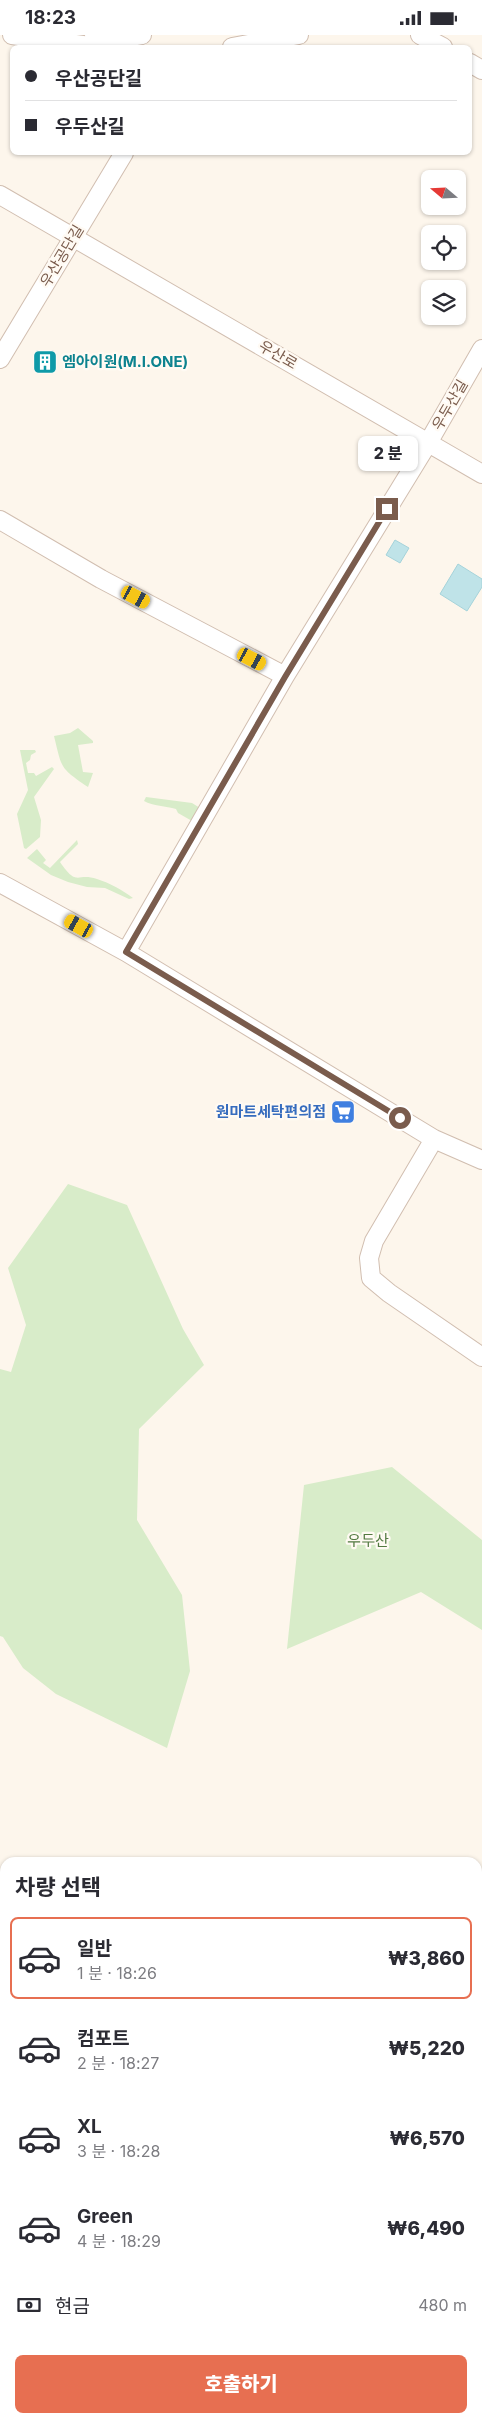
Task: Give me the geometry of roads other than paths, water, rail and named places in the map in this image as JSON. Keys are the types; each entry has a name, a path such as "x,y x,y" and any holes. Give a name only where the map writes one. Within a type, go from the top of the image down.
{"street":[{"path":"12,35 83,45"},
{"path":"94,35 124,38 143,35"},
{"path":"238,43 298,35"},
{"path":"424,36 440,45"},
{"name":"우산공단길","path":"0,359 123,155"},
{"name":"우산로","path":"0,195 482,474"},
{"name":"우두산길","path":"126,952 285,677 428,443 482,349"},
{"path":"0,520 101,579 285,677"},
{"path":"0,883 126,952 434,1139 482,1160"},
{"path":"434,1139 374,1241 370,1258 371,1277 389,1293 482,1357"}],"water":[{"path":"395,540 409,548 400,563 386,555"},
{"path":"458,564 482,579 482,587 467,611 440,594"}],"place":[{"name":"엠아이원(M.I.ONE)","path":"45,362"},
{"name":"원마트세탁편의점","path":"343,1112"}],"park label":[{"name":"우두산","path":"368,1541"}]}
